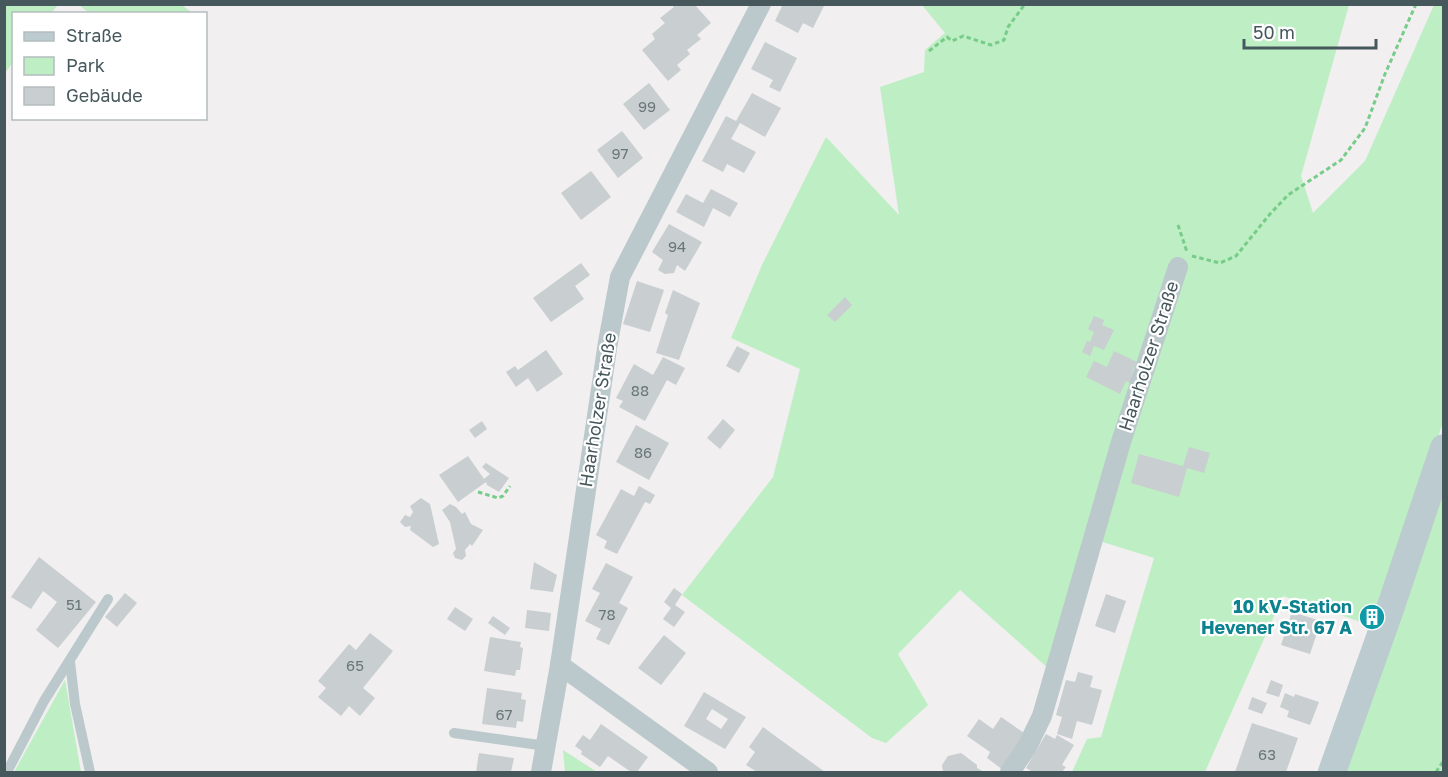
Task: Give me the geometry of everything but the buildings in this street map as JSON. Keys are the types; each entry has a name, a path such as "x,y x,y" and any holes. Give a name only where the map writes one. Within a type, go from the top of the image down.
{"street":[{"name":"Haarholzer Straße","path":"541,772 560,665 608,342 620,277 760,4"},
{"name":"Haarholzer Straße","path":"1010,772 1027,747 1042,716 1097,521 1183,261"},
{"path":"1332,772 1389,612 1443,448"},
{"path":"560,665 708,772"}],"lane":[{"path":"7,772 44,701 108,599"},
{"path":"70,662 75,704 90,772"},
{"path":"454,733 546,746"}],"path":[{"path":"929,51 947,37 952,41 963,36 991,45 1004,40 1008,27 1025,4"},
{"path":"1178,225 1183,261 1220,263 1236,256 1288,195 1341,160 1365,128 1385,74 1416,4"},
{"path":"478,492 498,498 510,486"},
{"path":"1436,772 1443,760"}],"green space":[{"path":"5,4 58,5 52,12 12,12 12,63 5,73"},
{"path":"79,5 182,5 191,12 88,12"},
{"path":"922,5 1349,5 1301,176 1313,213 1365,161 1434,5 1443,5 1443,422 1381,611 1369,608 1364,623 1283,596 1205,772 1072,772 1087,739 1101,737 1154,558 1096,540 1049,669 960,590 898,654 928,705 886,743 872,738 682,595 773,477 800,369 731,338 762,265 826,137 899,215 880,87 924,72 925,50 945,33"},
{"path":"1443,484 1443,772 1334,772"},
{"path":"65,680 81,772 14,772"},
{"path":"563,750 597,772 565,772"}],"place":[{"name":"10 kV-Station Hevener Str. 67 A","path":"1372,617"}]}
